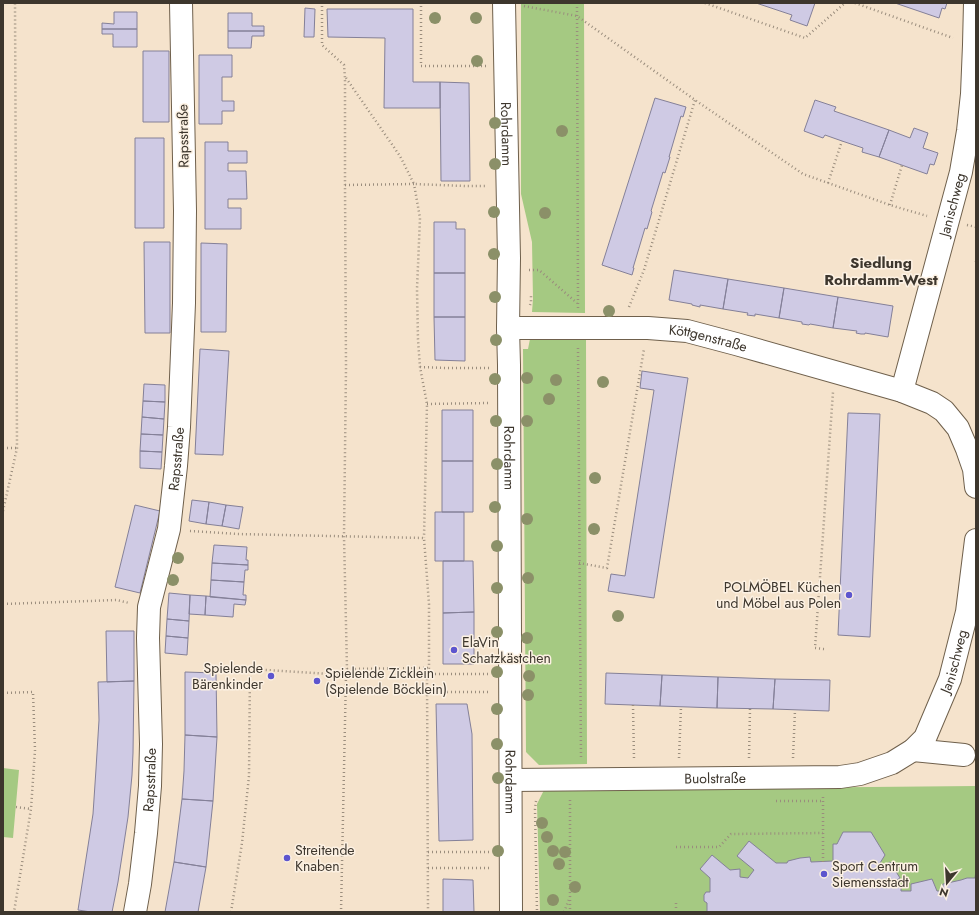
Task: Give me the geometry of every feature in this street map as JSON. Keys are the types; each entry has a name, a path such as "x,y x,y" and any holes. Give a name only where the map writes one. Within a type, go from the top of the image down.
{"street":[{"name":"Rapsstraße","path":"135,912 141,877 150,786 151,744 148,638 149,607 169,530 176,466 182,369 185,211 181,3"},
{"name":"Janischweg","path":"902,391 960,172 968,131 972,94 975,3"},
{"name":"Rohrdamm","path":"512,4 508,328 512,912"},
{"name":"Köttgenstraße","path":"508,328 648,328 686,331 902,391"},
{"path":"902,391 932,403 944,411 958,428 974,469 976,487"},
{"name":"Janischweg","path":"913,750 926,738 950,680 967,612 976,540"},
{"path":"913,750 964,755"},
{"name":"Buolstraße","path":"511,780 840,777 860,774 892,763 913,750"}],"path":[{"path":"3,511 17,448 15,3"},
{"path":"577,3 578,309"},
{"path":"704,3 805,38 845,3"},
{"path":"855,3 974,45"},
{"path":"512,4 577,16 695,100 803,174 890,205 947,222"},
{"path":"322,6 322,45 344,65 345,78 346,367 344,536 347,670 340,912"},
{"path":"421,6 421,66 488,66"},
{"path":"345,78 400,156 414,184 420,218 417,289 418,340 420,367 427,404 424,538 429,604 429,668 427,674 428,912"},
{"path":"628,308 644,270 695,100"},
{"path":"828,183 842,141"},
{"path":"890,205 902,165"},
{"path":"345,185 414,184 488,186"},
{"path":"526,269 539,270 578,303"},
{"path":"579,563 607,568 648,328"},
{"path":"578,342 581,766"},
{"path":"420,367 489,368"},
{"path":"824,649 815,648 834,372"},
{"path":"427,404 489,403"},
{"path":"3,448 17,448"},
{"path":"169,530 237,534 424,538"},
{"path":"3,604 117,600 149,607"},
{"path":"347,670 429,668"},
{"path":"231,912 242,843 249,776 250,669 346,675"},
{"path":"427,674 491,674"},
{"path":"3,693 33,692 35,750 31,809 14,912"},
{"path":"427,692 491,692"},
{"path":"634,705 634,766"},
{"path":"679,758 680,706"},
{"path":"748,778 750,709"},
{"path":"792,777 795,710"},
{"path":"822,777 823,862"},
{"path":"570,795 570,912"},
{"path":"536,798 537,912"},
{"path":"776,801 823,801"},
{"path":"16,807 31,809"},
{"path":"676,847 719,847 731,834 823,833"},
{"path":"428,852 491,852"},
{"path":"428,868 491,868"},
{"path":"564,912 570,895"},
{"path":"676,903 676,912"}],"green space":[{"path":"521,3 584,3 585,313 532,312 532,242 521,194"},
{"path":"531,338 586,338 587,764 539,765 526,752 523,349 528,349"},
{"path":"3,768 19,770 13,838 3,837"},
{"name":"Sport Centrum Siemensstadt","path":"976,786 976,912 540,912 537,804 544,790"}],"building":[{"path":"756,3 815,3 807,26 790,20 792,15"},
{"path":"895,3 947,3 945,9 942,8 939,18"},
{"path":"305,8 315,9 314,37 304,37"},
{"path":"327,9 413,9 413,82 440,82 440,108 384,108 385,38 328,37"},
{"path":"114,12 137,12 137,29 102,29 102,23 114,24"},
{"path":"228,13 252,13 252,26 264,26 264,31 228,31"},
{"path":"102,29 137,29 137,47 113,47 113,34 102,34"},
{"path":"228,31 264,31 264,36 252,36 251,48 228,48"},
{"path":"143,51 169,51 169,122 143,122"},
{"path":"199,55 232,55 232,77 222,77 222,101 234,101 234,111 222,111 222,124 199,124"},
{"path":"440,82 469,83 470,181 441,181"},
{"path":"655,98 686,107 683,117 681,116 665,173 663,172 647,229 645,228 632,275 602,265"},
{"path":"815,100 836,107 834,111 889,130 879,157 862,152 863,148 825,135 823,138 804,131"},
{"path":"914,128 928,133 923,148 938,153 934,165 930,164 927,174 879,157 889,130 910,138"},
{"path":"135,138 164,138 164,228 135,228"},
{"path":"205,142 228,142 228,151 247,151 247,163 228,163 228,171 246,171 247,199 228,199 228,208 241,208 241,229 205,229"},
{"path":"434,222 456,222 456,229 465,229 465,273 434,273"},
{"path":"144,242 170,242 170,333 145,333"},
{"path":"201,243 227,244 226,332 201,332"},
{"path":"674,270 728,279 723,309 700,305 700,307 669,300"},
{"path":"434,273 465,273 465,317 434,317"},
{"path":"728,279 784,288 779,318 755,314 755,316 747,315 748,313 723,309"},
{"path":"784,288 838,297 833,328 802,324 802,322 779,318"},
{"path":"838,297 893,306 888,337 865,333 861,334 856,333 857,331 833,328"},
{"path":"434,317 465,317 465,361 435,360"},
{"path":"200,349 229,351 223,455 195,454"},
{"path":"642,371 688,378 654,598 608,591 611,574 625,576 654,390 640,388"},
{"path":"144,384 165,385 165,402 143,401"},
{"path":"143,401 165,402 164,419 142,417"},
{"path":"442,410 473,410 473,461 442,461"},
{"path":"848,413 880,414 870,637 838,635"},
{"path":"142,417 164,419 163,435 141,434"},
{"path":"141,434 163,435 162,452 140,451"},
{"path":"140,451 162,452 161,469 140,468"},
{"path":"442,461 473,461 473,512 442,512"},
{"path":"192,500 209,502 206,524 189,521"},
{"path":"209,502 226,505 222,526 206,524"},
{"path":"135,505 160,511 140,593 115,587"},
{"path":"226,505 243,507 239,529 222,526"},
{"path":"435,512 464,512 464,561 435,561"},
{"path":"214,545 247,547 246,560 248,560 248,565 212,563"},
{"path":"443,561 473,561 474,612 443,613"},
{"path":"212,563 248,565 248,570 245,570 244,582 211,580"},
{"path":"211,580 244,582 243,595 246,595 246,600 210,597"},
{"path":"169,593 190,595 189,621 167,619"},
{"path":"190,595 206,596 205,615 189,614"},
{"path":"206,596 246,600 245,605 234,604 233,617 205,615"},
{"path":"474,612 474,664 443,664 443,613"},
{"path":"167,619 189,621 188,638 166,636"},
{"path":"106,631 134,631 134,681 107,682"},
{"path":"166,636 188,638 187,655 165,653"},
{"path":"185,672 216,673 217,737 185,735"},
{"path":"606,673 662,675 660,706 605,704"},
{"path":"662,675 718,677 717,708 660,706"},
{"path":"718,677 775,679 773,709 717,708"},
{"path":"775,679 830,680 829,711 773,709"},
{"path":"134,681 133,753 128,817 112,912 91,912 78,910 93,814 99,720 98,682"},
{"path":"436,704 467,704 472,734 473,840 439,841"},
{"path":"185,735 217,737 213,801 182,799"},
{"path":"182,799 213,801 206,867 174,862"},
{"name":"Sport Centrum Siemensstadt","path":"843,832 871,832 885,855 880,863 884,866 890,862 900,878 897,880 901,891 911,891 911,884 932,879 937,891 943,891 943,884 967,878 975,878 976,870 976,912 707,912 707,903 704,901 704,895 706,892 710,892 710,878 700,869 712,855 730,870 740,869 740,877 748,878 754,870 737,856 749,841 776,863 787,863 788,861 810,857 811,862 833,861 833,844 837,844"},
{"path":"174,862 206,867 198,912 165,912"},
{"path":"443,879 473,880 474,912 443,912"}],"place":[{"name":"POLMÖBEL Küchen und Möbel aus Polen","path":"849,595"},
{"name":"ElaVin Schatzkästchen","path":"454,650"},
{"name":"Spielende Bärenkinder","path":"271,676"},
{"name":"Spielende Zicklein (Spielende Böcklein)","path":"317,681"},
{"name":"Streitende Knaben","path":"287,858"},
{"name":"Sport Centrum Siemensstadt","path":"824,874"}],"district":[{"name":"Siedlung Rohrdamm-West","path":"881,272"}]}
